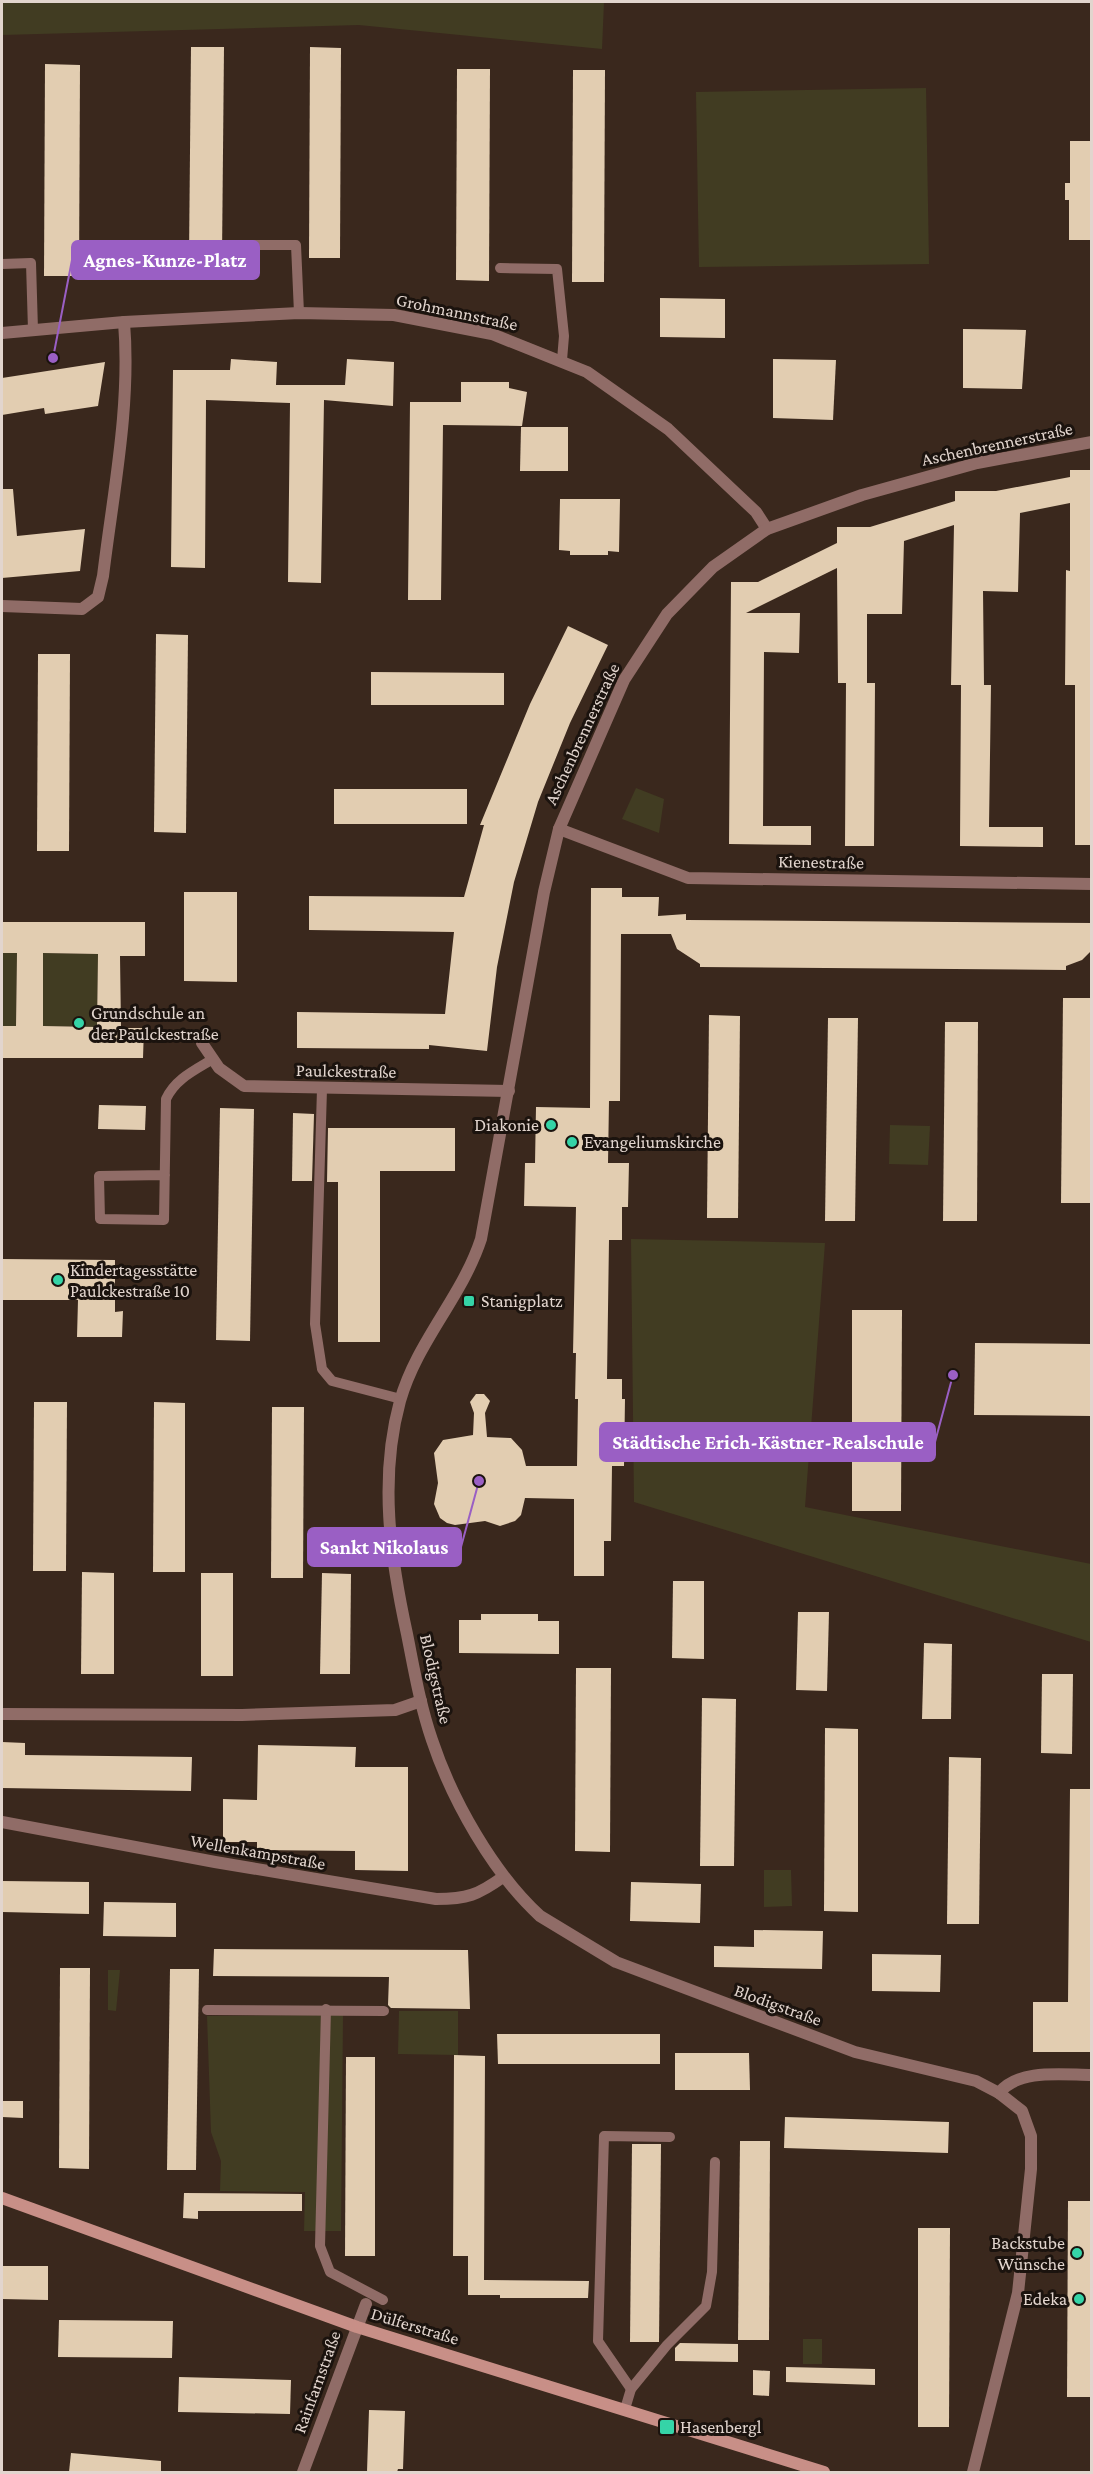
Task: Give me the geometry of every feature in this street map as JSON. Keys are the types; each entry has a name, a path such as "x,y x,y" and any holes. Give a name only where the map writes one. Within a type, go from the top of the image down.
{"main road":[{"name":"Dülferstraße","path":"2,2198 357,2327 824,2472"}],"street":[{"name":"Grohmannstraße","path":"2,333 124,322 299,313 394,315 492,334 562,360 587,372 668,429 756,512 767,529"},
{"path":"2,606 82,609 98,597 103,576 123,410 126,346 124,322"},
{"name":"Aschenbrennerstraße","path":"509,1091 544,892 559,829 624,680 667,614 713,567 767,529 862,495 977,463 1092,442"},
{"name":"Kienestraße","path":"559,829 688,878 1092,885"},
{"name":"Paulckestraße","path":"202,1043 219,1068 244,1086 509,1091"},
{"path":"401,1399 430,1334 461,1286 475,1256 485,1222 509,1091"},
{"name":"Blodigstraße","path":"401,1399 387,1478 388,1510 395,1570 421,1701 432,1740 459,1801 503,1877 540,1916 616,1962 855,2052 939,2070 976,2081 999,2092 1022,2111 1031,2136 1031,2169 1018,2293 973,2472"},
{"path":"2,1714 266,1714 395,1710 421,1701"},
{"name":"Wellenkampstraße","path":"2,1822 280,1874 436,1899 461,1899 480,1893 503,1877"},
{"path":"999,2092 1017,2080 1034,2076 1092,2074"},
{"name":"Rainfarnstraße","path":"303,2472 366,2304"}],"lane":[{"path":"236,245 296,245 299,313"},
{"path":"2,264 31,263 33,330"},
{"path":"500,268 557,269 564,336 562,360"},
{"path":"165,1175 99,1176 100,1219 164,1220 165,1175 166,1099 170,1089 181,1079 213,1059"},
{"path":"322,1089 315,1324 322,1370 332,1381 401,1399"},
{"path":"326,2009 320,2246 330,2272 383,2300"},
{"path":"207,2010 384,2011"},
{"path":"631,2389 598,2341 604,2136 670,2137"},
{"path":"625,2409 631,2389 667,2344 706,2306 712,2272 715,2162"}],"shaded area":[{"path":"2,2 604,2 602,49 359,25 2,35"},
{"path":"926,88 929,264 699,267 696,92"},
{"path":"636,788 664,799 659,833 622,819"},
{"path":"2,953 17,953 16,1026 2,1026"},
{"path":"43,953 98,954 97,1027 43,1026"},
{"path":"890,1125 930,1126 928,1165 889,1164"},
{"path":"631,1239 825,1243 805,1507 1091,1564 1091,1642 634,1502"},
{"path":"764,1870 791,1870 792,1906 764,1907"},
{"path":"108,1970 120,1970 116,2011 108,2010"},
{"path":"399,2011 458,2011 458,2055 398,2054"},
{"path":"343,2015 341,2231 304,2231 305,2192 220,2191 221,2161 211,2132 207,2016"},
{"path":"803,2339 822,2339 822,2364 803,2364"}],"building":[{"path":"191,47 224,47 222,257 189,257"},
{"path":"310,47 341,48 340,258 309,258"},
{"path":"45,64 80,65 79,276 44,276"},
{"path":"457,69 490,69 489,281 456,280"},
{"path":"573,70 605,70 604,282 572,282"},
{"path":"1070,141 1092,141 1092,240 1069,240 1069,200 1065,200 1065,183 1070,183"},
{"path":"660,298 725,299 725,338 660,337"},
{"path":"963,329 1026,330 1022,389 963,388"},
{"path":"231,359 277,362 276,385 345,385 347,359 394,362 393,406 324,400 321,583 288,582 290,403 206,400 205,568 171,567 173,370 230,370"},
{"path":"773,359 836,360 833,420 773,418"},
{"path":"105,362 98,406 45,414 44,408 2,415 2,378"},
{"path":"461,382 509,382 509,388 527,392 522,426 443,425 441,600 408,600 410,402 461,402"},
{"path":"521,427 568,427 568,471 520,471"},
{"path":"1070,470 1092,470 1092,845 1075,845 1075,685 1065,685 1066,570 1070,571 1070,503 1020,513 1018,592 983,591 984,685 991,685 989,827 1043,827 1043,847 960,846 961,685 951,685 954,525 904,541 902,614 867,614 867,683 875,683 874,846 845,846 846,683 838,683 837,568 746,613 800,613 799,653 764,652 763,826 811,826 811,845 729,844 731,582 758,582 837,543 837,527 870,527 955,501 955,491 996,491 1070,477"},
{"path":"2,489 13,489 17,536 85,529 80,571 2,578"},
{"path":"560,499 620,499 619,552 608,551 608,555 570,555 570,551 559,550"},
{"path":"568,626 608,645 570,723 538,802 514,882 497,967 487,1051 429,1045 429,1049 297,1048 297,1012 445,1014 454,932 309,930 309,896 464,897 484,825 480,825 530,704"},
{"path":"156,634 188,635 186,833 154,832"},
{"path":"38,654 70,654 69,851 37,851"},
{"path":"371,672 504,673 504,705 371,705"},
{"path":"334,789 467,789 467,824 334,824"},
{"path":"591,888 622,888 622,897 659,897 658,916 686,914 686,920 1092,923 1092,950 1082,960 1066,966 1066,970 700,967 700,964 677,949 671,934 621,934 620,1101 609,1101 608,1163 629,1163 628,1207 622,1207 622,1240 609,1240 607,1379 622,1379 622,1399 625,1399 624,1466 612,1466 611,1541 604,1541 604,1576 574,1576 574,1499 525,1498 521,1515 515,1521 500,1526 485,1521 455,1525 447,1523 440,1518 434,1504 438,1483 434,1453 443,1440 473,1435 474,1413 470,1402 476,1394 484,1394 490,1401 485,1413 487,1437 511,1438 522,1450 526,1466 577,1466 578,1399 575,1399 576,1353 573,1353 576,1207 524,1206 525,1163 535,1163 536,1107 590,1108"},
{"path":"184,892 237,892 237,982 184,981"},
{"name":"Grundschule an der Paulckestraße","path":"2,922 145,922 145,956 120,956 121,1028 144,1028 143,1058 2,1058 2,1026 16,1026 17,953 2,953","holes":["43,953 98,954 97,1027 43,1026"]},
{"path":"1063,998 1092,998 1092,1203 1061,1203"},
{"path":"709,1015 740,1016 738,1218 707,1218"},
{"path":"828,1018 858,1018 855,1221 825,1221"},
{"path":"945,1022 978,1022 977,1221 943,1221"},
{"path":"99,1105 146,1106 145,1130 98,1129"},
{"path":"220,1108 254,1109 250,1341 216,1340"},
{"path":"293,1113 314,1114 312,1181 292,1181"},
{"path":"328,1128 455,1128 455,1171 380,1171 380,1342 338,1342 338,1182 327,1182"},
{"name":"Kindertagesstätte Paulckestraße 10","path":"2,1259 115,1260 115,1312 123,1311 122,1337 77,1337 78,1300 2,1300"},
{"path":"852,1310 902,1310 901,1511 852,1511"},
{"path":"975,1343 1092,1344 1092,1416 974,1415"},
{"path":"34,1402 67,1402 66,1571 33,1571"},
{"path":"154,1402 185,1403 185,1572 153,1572"},
{"path":"272,1407 304,1407 303,1578 271,1578"},
{"path":"82,1572 114,1573 114,1674 81,1674"},
{"path":"201,1573 233,1573 233,1676 201,1676"},
{"path":"322,1573 351,1574 350,1674 320,1674"},
{"path":"673,1581 704,1581 704,1659 672,1658"},
{"path":"798,1612 829,1612 827,1691 796,1690"},
{"path":"481,1614 538,1614 538,1621 559,1621 559,1654 459,1653 459,1620 481,1620"},
{"path":"924,1643 952,1644 951,1719 922,1719"},
{"path":"576,1668 611,1668 610,1852 575,1851"},
{"path":"1042,1674 1073,1674 1072,1754 1041,1753"},
{"path":"702,1698 736,1699 734,1866 700,1866"},
{"path":"825,1728 858,1729 858,1912 824,1911"},
{"path":"2,1742 25,1743 25,1755 192,1757 191,1791 2,1788"},
{"path":"258,1745 356,1747 355,1767 408,1767 408,1871 355,1870 355,1851 257,1850 257,1842 223,1842 223,1799 257,1800"},
{"path":"949,1757 981,1758 979,1924 947,1924"},
{"path":"1070,1789 1092,1789 1092,2052 1033,2052 1033,2002 1068,2002"},
{"path":"2,1881 89,1882 89,1914 2,1912"},
{"path":"631,1882 701,1884 700,1923 630,1921"},
{"path":"104,1902 176,1903 176,1937 103,1936"},
{"path":"754,1930 823,1931 822,1969 714,1967 714,1946 754,1947"},
{"path":"214,1949 468,1950 470,2009 391,2008 388,2005 389,1977 213,1976"},
{"path":"872,1954 941,1955 940,1992 872,1991"},
{"path":"60,1968 90,1968 89,2169 59,2168"},
{"path":"170,1969 199,1969 196,2170 167,2170"},
{"path":"497,2034 660,2034 660,2064 498,2064"},
{"path":"675,2053 749,2053 750,2090 675,2090"},
{"path":"454,2055 485,2056 484,2280 589,2281 588,2298 500,2298 500,2295 468,2295 468,2256 453,2256"},
{"path":"346,2057 375,2057 375,2256 345,2256"},
{"path":"2,2101 23,2101 23,2118 2,2117"},
{"path":"785,2117 949,2122 948,2153 784,2148"},
{"path":"740,2141 770,2141 769,2340 738,2340"},
{"path":"632,2144 661,2144 659,2342 630,2342"},
{"path":"184,2193 302,2194 302,2211 198,2211 198,2219 183,2218"},
{"name":"Edeka","path":"1068,2201 1092,2201 1092,2397 1067,2397"},
{"path":"918,2228 950,2228 949,2427 918,2427"},
{"path":"2,2266 48,2266 48,2300 2,2299"},
{"path":"59,2320 173,2321 172,2358 58,2357"},
{"path":"680,2343 738,2344 738,2362 675,2361 675,2348"},
{"path":"786,2367 875,2369 875,2385 786,2382"},
{"path":"753,2370 770,2371 769,2396 753,2395"},
{"path":"179,2377 291,2380 290,2414 178,2412"},
{"path":"369,2410 405,2411 403,2469 398,2469 397,2472 367,2472"},
{"path":"71,2453 161,2461 161,2472 69,2472"}],"place":[{"name":"Agnes-Kunze-Platz","path":"53,358"},
{"name":"Grundschule an der Paulckestraße","path":"79,1023"},
{"name":"Diakonie","path":"551,1125"},
{"name":"Evangeliumskirche","path":"572,1142"},
{"name":"Kindertagesstätte Paulckestraße 10","path":"58,1280"},
{"name":"Stanigplatz","path":"469,1301"},
{"name":"Städtische Erich-Kästner-Realschule","path":"953,1375"},
{"name":"Sankt Nikolaus","path":"479,1481"},
{"name":"Backstube Wünsche","path":"1077,2253"},
{"name":"Edeka","path":"1079,2299"},
{"name":"Hasenbergl","path":"667,2427"}]}
